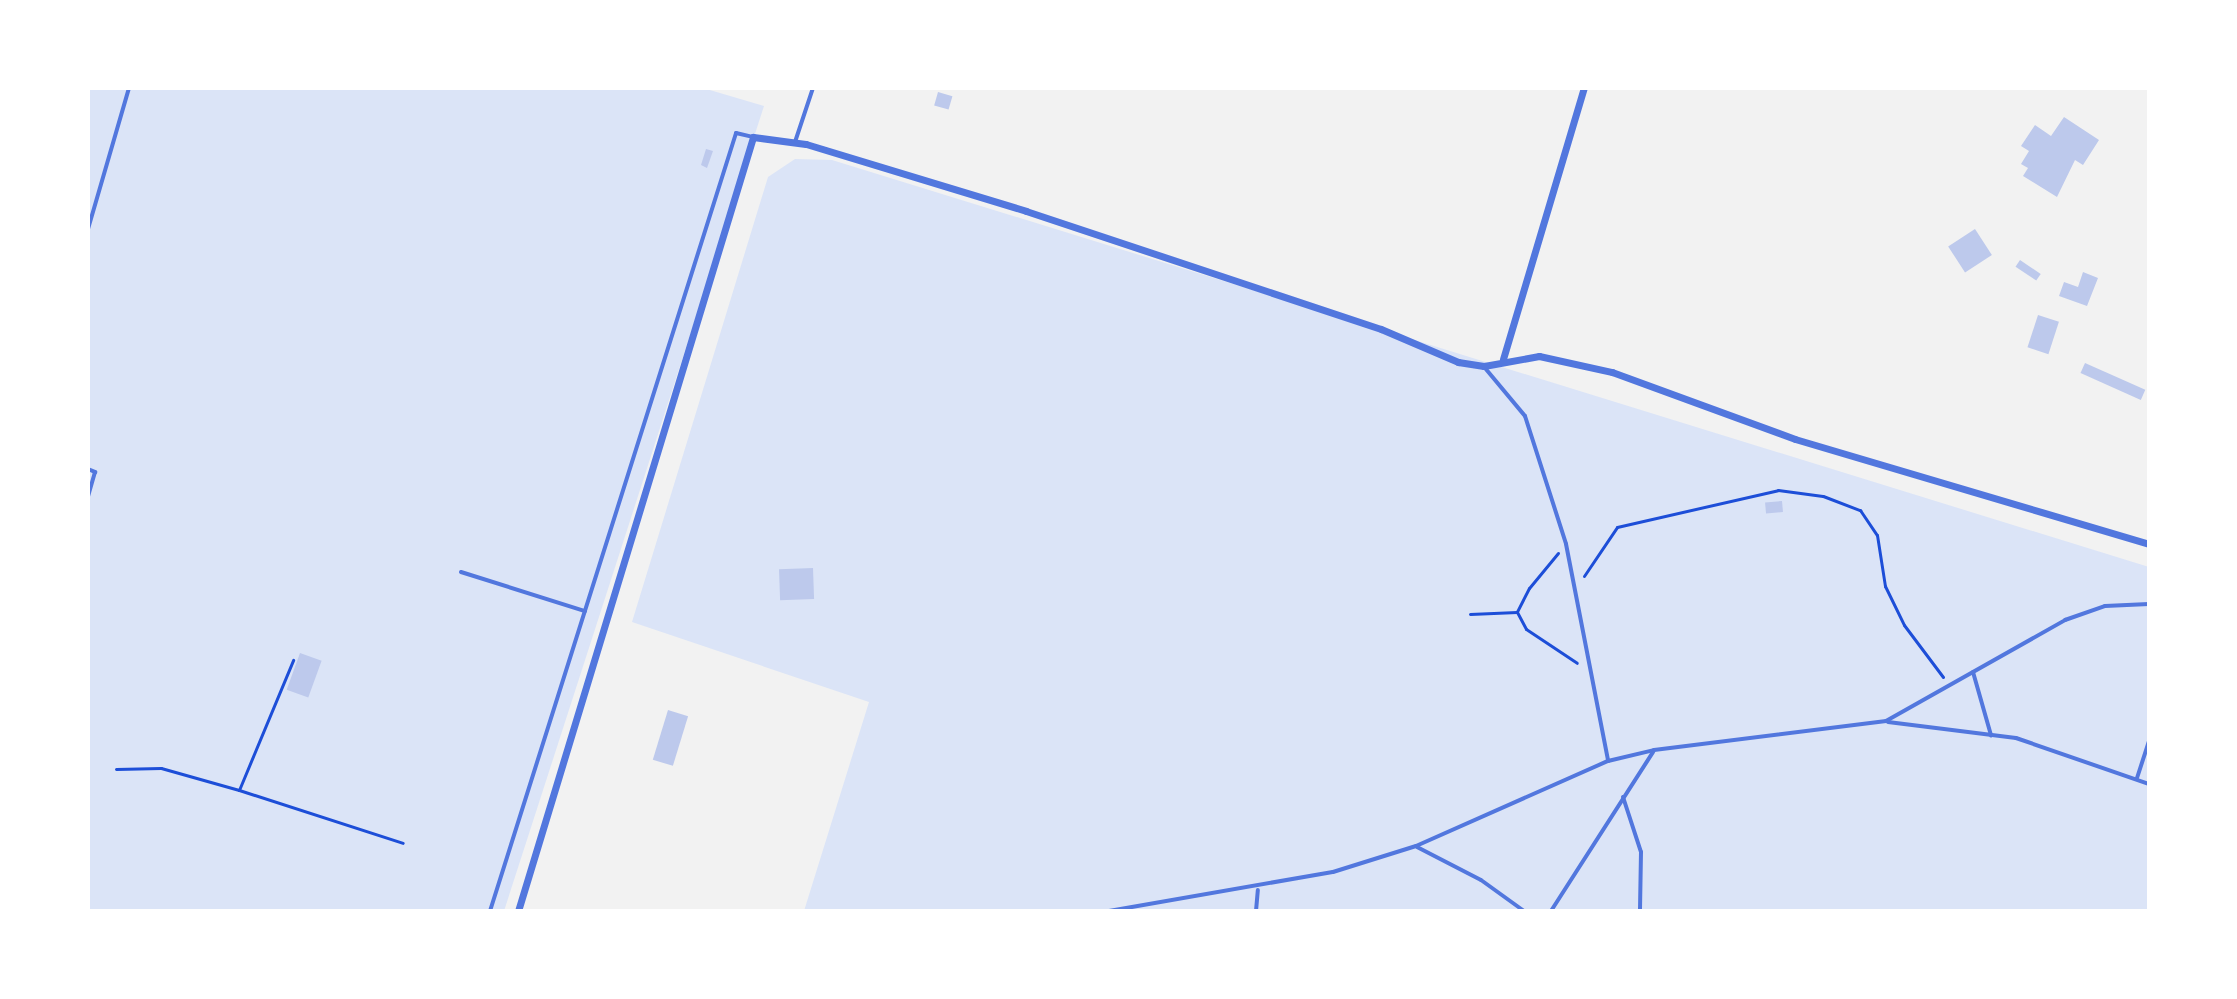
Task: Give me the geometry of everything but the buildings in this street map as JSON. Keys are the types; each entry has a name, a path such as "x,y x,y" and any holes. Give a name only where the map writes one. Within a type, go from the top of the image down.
{"street":[{"path":"1503,359 1584,88"},
{"path":"518,911 753,137 823,149 1367,324 1458,362 1484,366 1503,359 1539,356 1612,372 1810,443 2149,544"}],"lane":[{"path":"88,229 129,88"},
{"path":"795,142 813,88"},
{"path":"490,911 736,133 753,137"},
{"path":"1484,366 1525,416 1566,544 1608,761"},
{"path":"88,469 95,472 88,496"},
{"path":"461,572 585,611"},
{"path":"1886,721 2065,620 2105,606 2149,604"},
{"path":"1973,671 1991,735"},
{"path":"1109,911 1258,889 1416,846 1608,761 1654,750 1886,721 2016,738 2149,784"},
{"path":"2136,779 2149,742"},
{"path":"1551,911 1654,750"},
{"path":"1623,796 1641,852 1640,911"},
{"path":"1416,846 1481,880 1524,911"},
{"path":"1256,911 1258,889"}],"path":[{"path":"1576,590 1617,527 1778,490 1823,496 1860,510 1877,535 1885,586 1904,625 1949,685"},
{"path":"1517,612 1529,588 1566,544"},
{"path":"1470,614 1517,612"},
{"path":"1517,612 1526,629 1592,674"},
{"path":"239,790 293,660"},
{"path":"116,769 161,768 403,843"}],"shaded area":[{"path":"88,88 703,88 764,106 504,911 88,911"},
{"path":"795,159 832,160 2149,567 2149,911 804,911 869,702 632,622 768,177"}]}
